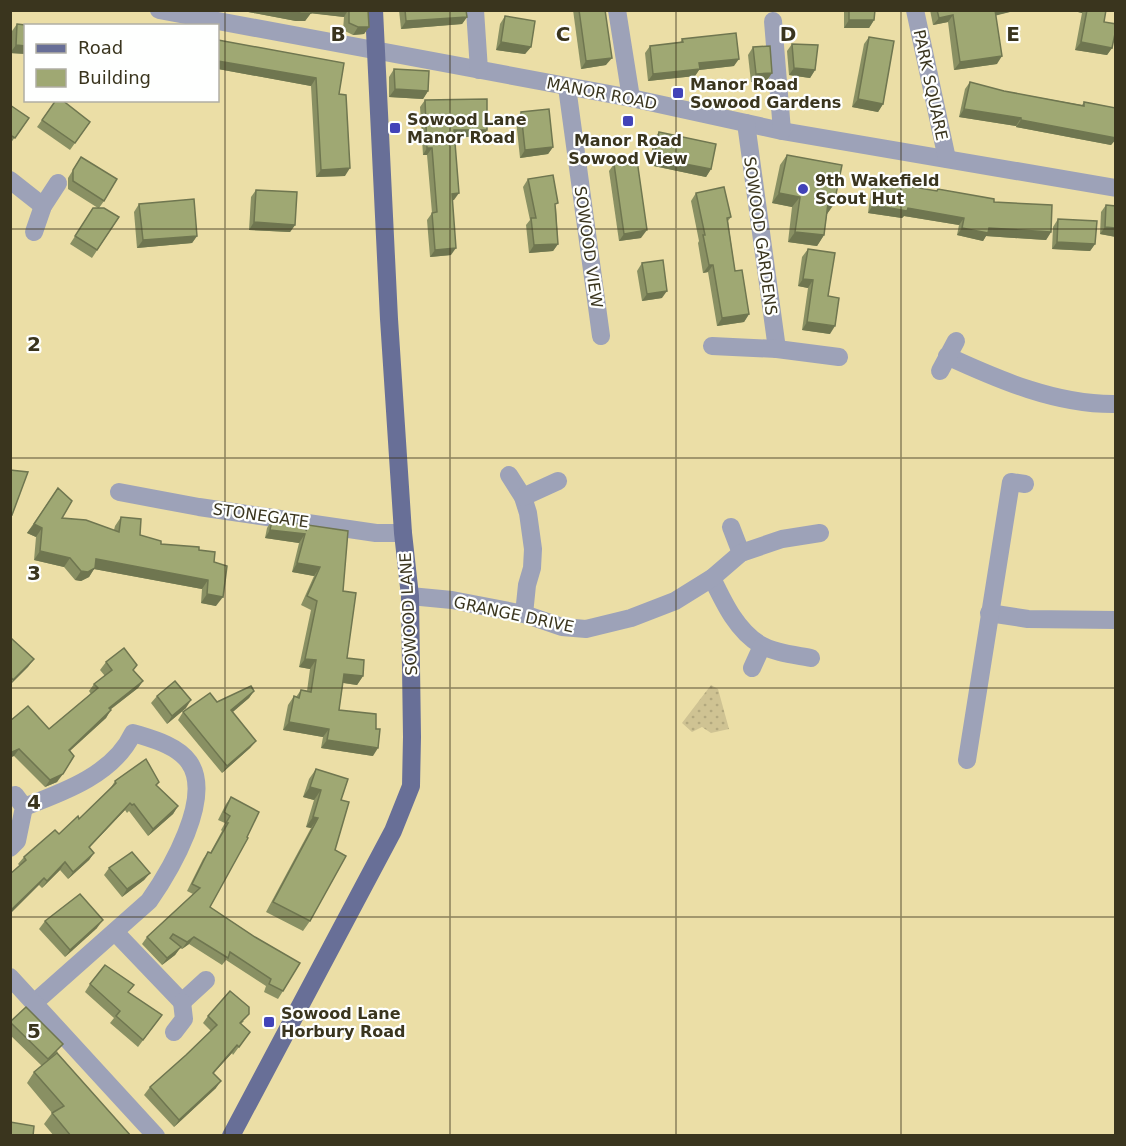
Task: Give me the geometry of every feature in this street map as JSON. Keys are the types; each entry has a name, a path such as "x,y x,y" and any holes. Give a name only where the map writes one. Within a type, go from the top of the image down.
{"main road":[{"name":"SOWOOD LANE","path":"231,1136 393,831 411,786 410,596 403,533 374,10"}],"street":[{"name":"MANOR ROAD","path":"159,10 631,98 782,131 1116,188"},
{"path":"474,10 479,70"},
{"path":"617,10 631,98"},
{"name":"PARK SQUARE","path":"915,10 947,159"},
{"path":"773,21 782,131"},
{"name":"SOWOOD VIEW","path":"567,87 601,336"},
{"name":"SOWOOD GARDENS","path":"746,123 777,349"},
{"path":"10,180 43,206"},
{"path":"34,232 43,206 58,183"},
{"path":"712,346 777,349 839,357"},
{"path":"948,356 1020,386 1064,398 1116,404"},
{"path":"509,475 523,497 528,513 533,549 524,614"},
{"path":"523,497 558,481"},
{"path":"967,760 1011,482 1025,484"},
{"name":"STONEGATE","path":"119,492 199,507 376,532 403,533"},
{"path":"731,527 741,553"},
{"name":"GRANGE DRIVE","path":"410,596 452,600 524,614 562,627 586,629 607,625 666,605 712,578 741,553 782,539 820,533"},
{"path":"712,578 730,614 762,646 811,658"},
{"path":"989,613 1028,619 1116,620"},
{"path":"752,668 762,646"},
{"path":"10,848 17,841 19,801 47,799 97,774 128,743 133,733 156,740 177,751 189,761 196,774 197,803 174,861 163,882 148,901 115,932 34,1003"},
{"path":"115,932 182,1002 184,1019 174,1032"},
{"path":"10,977 153,1134"},
{"path":"182,1002 206,980"}],"shaded area":[{"path":"711,685 718,689 729,729 711,733 702,727 692,732 682,723"}],"building":[{"path":"285,10 311,10 311,13 301,13"},
{"path":"349,10 368,10 369,27 358,27 349,23"},
{"path":"405,10 466,10 467,17 406,21"},
{"path":"579,10 605,10 612,58 586,61"},
{"path":"849,10 875,10 874,20 849,20"},
{"path":"937,10 995,10 1002,56 960,62 953,15 939,18"},
{"path":"1087,10 1106,10 1104,22 1116,24 1112,48 1081,42"},
{"path":"505,16 535,21 531,47 501,42"},
{"path":"17,24 24,25 24,46 16,45"},
{"path":"736,33 739,59 699,63 700,69 653,74 650,46 683,42 682,39"},
{"path":"869,37 894,41 883,104 858,99"},
{"path":"219,40 344,63 339,94 346,95 350,168 321,170 316,78 219,61"},
{"path":"792,44 818,45 815,70 794,68"},
{"path":"770,46 772,73 756,74 753,47"},
{"path":"394,69 429,71 428,91 395,89"},
{"path":"970,82 1004,91 1084,106 1084,102 1116,108 1116,138 1021,120 1021,118 964,109"},
{"path":"487,99 487,130 454,130 459,193 452,194 456,248 435,250 432,213 437,212 432,148 427,148 425,100"},
{"path":"55,102 65,102 90,122 75,143 42,120"},
{"path":"10,105 29,118 15,138 10,135"},
{"path":"549,109 553,147 525,150 521,112"},
{"path":"659,132 716,144 711,169 654,158"},
{"path":"787,155 842,165 834,204 828,203 824,235 795,232 800,197 779,193"},
{"path":"81,157 117,179 104,201 73,181 73,170"},
{"path":"637,160 647,230 624,234 614,164"},
{"path":"553,175 558,203 555,204 558,244 534,245 531,218 536,218 528,179"},
{"path":"877,181 994,199 994,202 1052,205 1051,232 989,228 988,233 962,228 964,218 908,208 907,211 873,205"},
{"path":"724,187 731,217 727,218 735,271 742,270 749,314 722,318 713,265 709,265 696,193"},
{"path":"256,190 297,192 295,225 254,222"},
{"path":"194,199 197,236 143,240 139,204"},
{"path":"1106,205 1116,206 1116,228 1105,227"},
{"path":"93,208 104,208 119,217 97,250 75,236"},
{"path":"1058,219 1097,221 1095,244 1057,242"},
{"path":"808,249 835,253 828,296 839,298 835,326 807,322 813,280 803,279"},
{"path":"663,260 667,291 647,294 642,263"},
{"path":"10,470 28,472 12,515 10,514"},
{"path":"58,488 72,501 62,518 86,520 119,532 121,517 141,519 140,535 161,541 161,544 199,547 199,550 215,552 214,562 227,566 223,597 207,594 208,580 96,559 95,568 88,572 81,571 70,558 40,551 42,528 34,524"},
{"path":"272,520 307,525 306,531 308,525 348,531 343,591 356,593 347,658 364,660 363,676 344,674 339,710 376,714 376,729 380,729 378,748 327,740 329,729 289,722 294,696 299,698 301,690 311,692 316,660 305,659 317,601 307,596 320,567 297,563 305,534 270,530"},
{"path":"12,639 34,659 13,680 10,676 10,640"},
{"path":"124,648 137,665 133,670 143,681 109,708 111,710 69,750 74,756 63,774 50,780 19,749 10,753 10,721 28,706 49,729 98,688 94,684 112,670 106,662"},
{"path":"175,681 191,700 172,716 157,696"},
{"path":"251,686 254,691 231,710 256,741 227,766 183,712 210,693 217,702"},
{"path":"146,759 159,782 156,785 178,806 153,829 134,804 130,803 89,847 94,853 73,872 65,862 47,881 44,878 10,911 10,874 26,860 24,857 55,830 59,834 78,816 79,819 116,783 115,781"},
{"path":"316,769 348,779 341,800 349,802 335,850 346,856 310,921 273,902 318,818 313,817 321,790 310,787"},
{"path":"231,797 259,812 248,838 210,907 300,963 283,991 269,984 271,979 230,952 228,958 194,937 187,942 173,934 170,938 181,947 167,958 147,937 200,888 192,884 208,852 211,853 228,823 226,823 230,816 224,812"},
{"path":"132,852 150,873 127,889 109,868"},
{"path":"80,894 103,920 70,950 45,921"},
{"path":"105,965 134,985 128,992 162,1015 143,1040 116,1016 120,1011 90,984"},
{"path":"230,991 249,1007 249,1014 240,1023 250,1032 239,1047 237,1045 213,1073 221,1081 179,1120 150,1087 217,1025 208,1016"},
{"path":"26,1007 63,1044 48,1059 10,1022"},
{"path":"57,1053 131,1136 71,1136 52,1113 64,1106 34,1072"},
{"path":"10,1122 34,1126 33,1136 10,1136"}],"place":[{"name":"Manor Road Sowood Gardens","path":"678,93"},
{"name":"Manor Road Sowood View","path":"628,121"},
{"name":"Sowood Lane Manor Road","path":"395,128"},
{"name":"9th Wakefield Scout Hut","path":"803,189"},
{"name":"Sowood Lane Horbury Road","path":"269,1022"}]}
